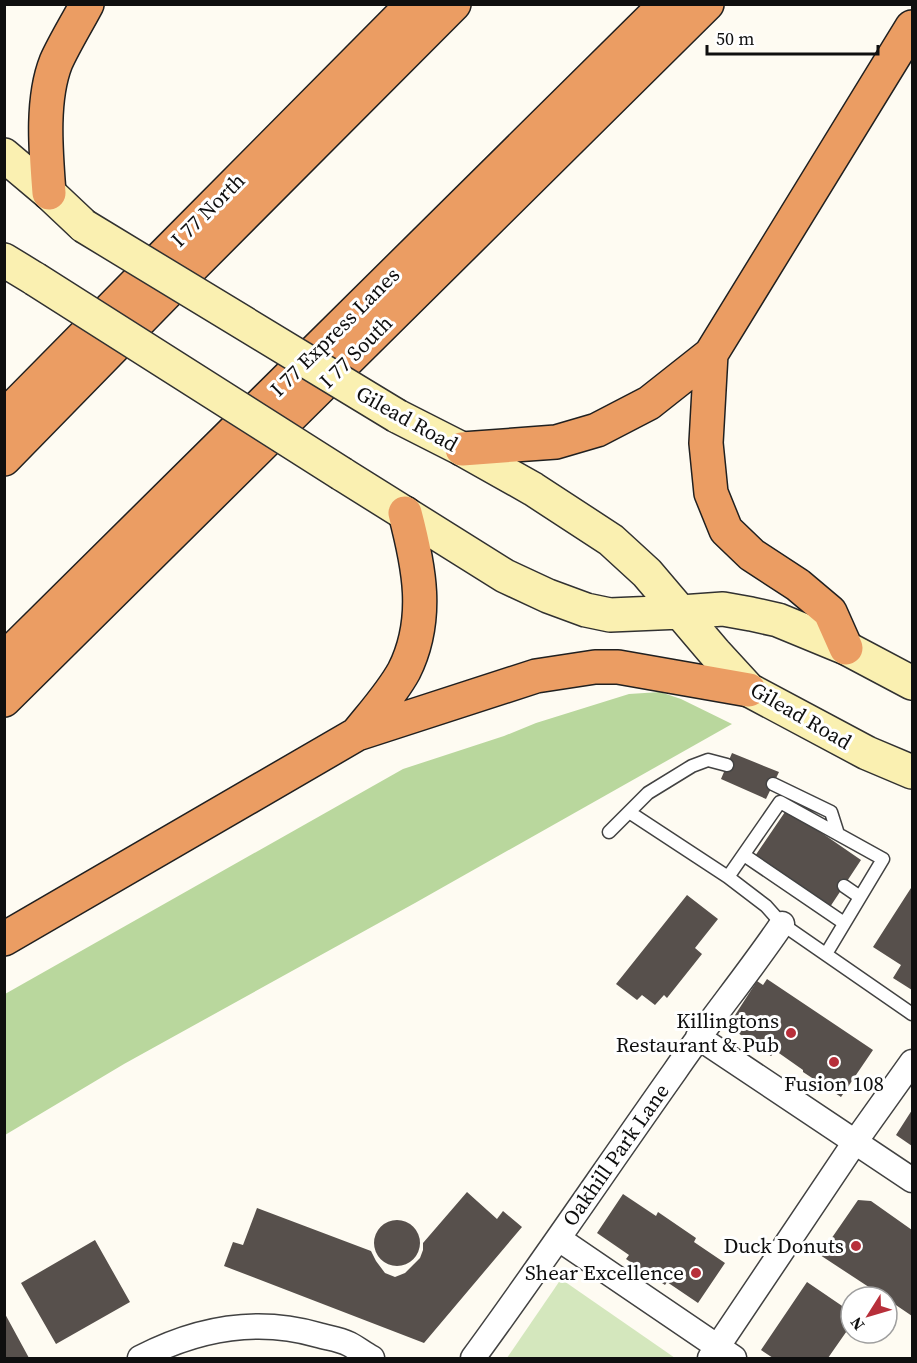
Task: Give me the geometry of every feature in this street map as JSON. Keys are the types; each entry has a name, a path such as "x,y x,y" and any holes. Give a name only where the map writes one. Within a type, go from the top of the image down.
{"highway":[{"path":"49,193 46,148 49,91 56,63 87,4"},
{"name":"I 77 North","path":"4,417 413,4"},
{"path":"4,459 454,4"},
{"name":"I 77 Express Lanes","path":"4,659 666,4"},
{"name":"I 77 South","path":"4,700 707,4"},
{"path":"462,449 556,442 597,430 649,403 711,354 912,27"},
{"path":"711,354 706,443 711,493 726,530 752,555 798,585 830,612 846,648"},
{"path":"357,734 403,672 417,633 420,593 416,555 405,513"},
{"path":"4,939 357,734 536,676 595,667 618,668 750,690"}],"main road":[{"name":"Gilead Road","path":"4,155 84,226 397,416 533,489 611,540 647,573 715,653 750,690 867,753 912,772"},
{"path":"4,260 505,576 548,596 586,610 610,615 723,609 778,620 846,648 912,683"}],"street":[{"name":"Oakhill Park Lane","path":"473,1359 531,1280 698,1037 754,965 782,924"},
{"path":"698,1037 912,1180"},
{"path":"559,1239 721,1355 855,1142 912,1062"},
{"path":"140,1359 163,1346 198,1334 235,1328 269,1326 305,1331 347,1343 372,1359"}],"lane":[{"path":"609,832 648,793 692,766 708,760 727,765"},
{"path":"773,784 831,812 838,834"},
{"path":"728,877 766,831 780,802 883,859 826,954"},
{"path":"628,812 728,877 766,906 782,924 912,1014"},
{"path":"744,855 844,923"},
{"path":"844,886 860,897"}],"green space":[{"path":"660,692 681,699 732,724 124,1064 5,1135 5,994 403,769 629,694"},
{"path":"561,1279 665,1351 675,1358 507,1358"}],"building":[{"path":"732,753 779,772 766,799 721,779"},
{"path":"787,809 861,860 828,910 753,859"},
{"path":"911,888 912,990 893,978 901,965 873,947"},
{"path":"687,895 718,919 695,948 702,954 667,998 664,995 655,1005 642,995 637,1000 616,984"},
{"path":"767,979 873,1050 841,1097 776,1051 771,1056 728,1026 757,981 763,985"},
{"path":"912,1110 912,1146 896,1135"},
{"path":"467,1192 497,1219 503,1211 522,1227 424,1343 224,1266 233,1242 243,1245 257,1208 371,1251 385,1273 395,1277 405,1273 420,1258 423,1243"},
{"path":"623,1194 656,1216 658,1212 696,1238 694,1242 725,1263 698,1303 667,1282 665,1285 626,1259 629,1255 597,1233"},
{"path":"858,1200 871,1201 912,1230 912,1316 899,1307 899,1285 866,1285 820,1255"},
{"path":"397,1220 413,1227 420,1243 413,1259 397,1266 381,1259 374,1243 381,1227"},
{"path":"95,1240 130,1302 56,1344 21,1283"},
{"path":"807,1282 839,1304 839,1342 828,1358 773,1358 761,1350"},
{"path":"4,1312 29,1358 4,1358"}],"place":[{"name":"Killingtons Restaurant & Pub","path":"791,1033"},
{"name":"Fusion 108","path":"834,1062"},
{"name":"Duck Donuts","path":"856,1246"},
{"name":"Shear Excellence","path":"696,1273"}]}
